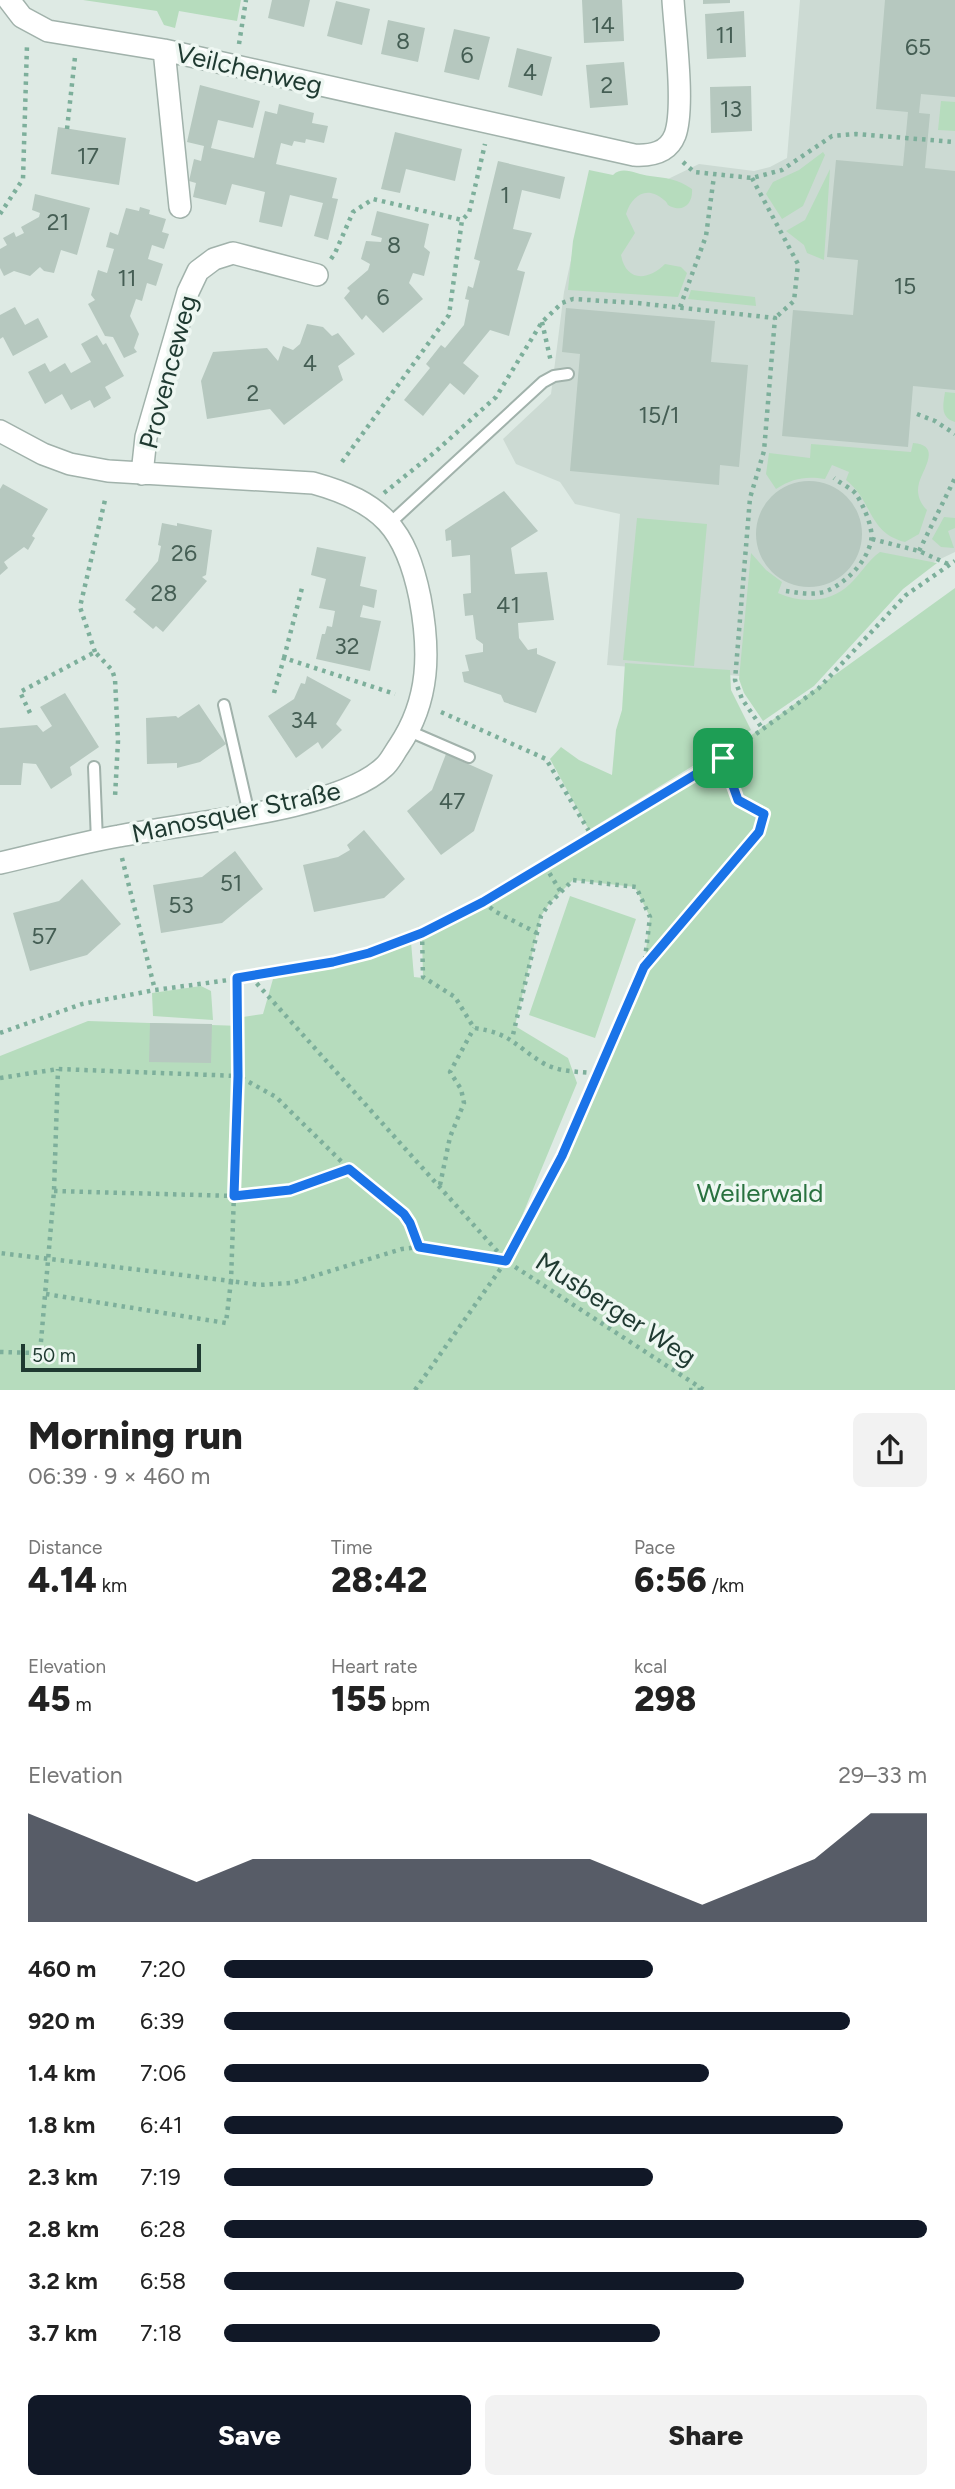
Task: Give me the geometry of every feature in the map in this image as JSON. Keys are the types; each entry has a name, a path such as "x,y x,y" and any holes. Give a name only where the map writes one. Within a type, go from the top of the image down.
{"street":[{"path":"667,147 675,137 679,112 673,0"},
{"name":"Veilchenweg","path":"11,3 22,17 48,31 164,50 635,155 648,156 667,147"},
{"path":"164,50 180,207"},
{"name":"Provenceweg","path":"142,474 146,437 188,292 198,271 214,259 233,253 317,275"},
{"name":"Manosquer Straße","path":"0,431 70,464 108,471 313,482 340,490 370,505 389,524 408,551 414,566 426,631 426,680 421,702 409,731 384,767 356,786 317,800 97,841 0,863"}],"lane":[{"path":"389,524 543,382 554,376 568,374"},
{"path":"223,705 250,814"},
{"path":"409,731 469,757"},
{"path":"94,767 97,841"}],"path":[{"path":"236,66 246,0"},
{"path":"0,214 23,179 26,48 34,24"},
{"path":"67,129 77,36"},
{"path":"342,462 449,315 462,220 469,213 490,123"},
{"path":"667,147 694,172 752,178 782,170 832,136 856,134 955,142"},
{"path":"680,307 706,236 714,176"},
{"path":"752,178 798,264 794,302 775,318"},
{"path":"335,253 352,212 373,199 462,220"},
{"path":"542,322 554,376"},
{"path":"762,728 742,699 735,680 750,498 764,451 772,359"},
{"path":"917,414 935,421 955,434"},
{"path":"786,591 806,594 828,591 846,579 862,562 872,539 867,519 855,493 834,478"},
{"path":"919,551 955,478"},
{"path":"95,652 80,607 105,500"},
{"path":"872,539 919,551 948,564"},
{"path":"0,1033 82,1004 333,962 369,953 422,933 545,866 723,758 819,688 906,595 955,561"},
{"path":"274,693 303,584"},
{"path":"284,658 396,694"},
{"path":"441,712 547,759 593,838"},
{"path":"644,967 759,832 764,814 738,800 723,758"},
{"path":"545,866 561,892"},
{"path":"415,1390 506,1261 562,1156 599,1074 644,967 650,917 635,887 573,880 541,916 512,1039"},
{"path":"483,902 496,912 537,933"},
{"path":"422,933 423,977 455,997 474,1028"},
{"path":"251,977 506,1261"},
{"path":"46,1294 226,1323 231,1281 238,1076 237,978"},
{"path":"474,1028 495,1031 512,1039 545,1064 561,1070 599,1074"},
{"path":"440,1186 450,1137 464,1103 461,1089 450,1072 474,1028"},
{"path":"0,1352 40,1353 54,1191 58,1069"},
{"path":"0,1078 58,1069 238,1076 249,1080 276,1097 349,1169 404,1214 419,1247"},
{"path":"54,1191 234,1196 290,1190 349,1169"},
{"path":"0,1253 259,1285 291,1283 402,1249 419,1247 506,1261"},
{"name":"Musberger Weg","path":"506,1261 704,1390"},
{"path":"689,1390 704,1390"}],"shaded area":[{"path":"800,0 955,0 955,552 930,564 888,601 814,682 607,665 620,514 575,504 560,482 516,464 503,439 551,394 564,292 590,173 613,178 666,180 699,164 754,171 770,167 787,158"}],"green space":[{"path":"83,0 241,0 237,21 179,11 175,28 164,25 157,11"},
{"path":"941,101 955,102 955,131 938,130"},
{"path":"823,152 825,155 803,206 782,219 766,194 773,182 799,170"},
{"path":"830,169 824,260 807,253 804,245 786,231 805,220"},
{"path":"589,170 613,175 630,171 672,180 692,189 690,201 685,207 672,207 658,196 646,193 636,197 626,214 635,233 621,255 624,264 638,276 652,274 665,264 681,267 687,273 678,297 568,290 573,241"},
{"path":"691,290 755,297 756,306 688,299"},
{"path":"945,392 955,393 955,422 945,414"},
{"path":"913,443 927,448 929,453 918,491 927,510 919,534 905,542 893,538 877,524 855,488 846,480 849,472 832,465 825,479 800,479 776,489 766,474 769,453 810,458 811,444 911,452"},
{"path":"944,517 955,518 955,528 948,531 954,548 941,547 932,539"},
{"path":"637,518 707,524 694,666 623,660"},
{"path":"880,552 937,563 903,589 814,686 763,721 744,693 739,679 751,553 766,570 782,582 778,593 797,599 816,600 842,590"},
{"name":"Weilerwald","path":"955,588 955,1390 0,1390 0,1056 88,1021 242,1026 243,1017 263,1014 273,979 362,961 411,942 414,977 423,978 422,933 721,757","holes":["573,880 635,887 650,917 644,967 597,1086 522,1216 577,1083 568,1058 515,1026 541,916"]},
{"path":"625,663 730,670 731,690 751,730 589,830 550,759 561,747 579,760 612,775 616,730 622,710"},
{"path":"570,896 636,919 595,1038 529,1015"},
{"path":"201,986 211,991 213,1020 153,1016 152,993"}],"building":[{"path":"272,0 310,0 304,27 268,18"},
{"path":"582,0 622,0 624,41 584,43"},
{"path":"703,0 730,0 730,3 703,4"},
{"path":"885,0 955,0 955,97 921,94 919,113 930,114 925,168 955,171 955,390 913,386 908,447 782,436 793,310 853,315 858,260 827,257 836,160 903,166 908,112 876,109"},
{"path":"336,1 370,9 362,45 327,36"},
{"path":"744,11 746,57 707,59 705,14"},
{"path":"388,20 425,28 418,62 381,54"},
{"path":"454,29 490,37 479,80 444,72"},
{"path":"517,48 552,57 542,96 508,87"},
{"path":"624,62 628,105 590,108 586,65"},
{"path":"200,85 260,101 253,128 218,120 211,148 254,158 265,111 277,114 279,104 314,113 312,123 328,126 324,143 306,139 305,143 294,141 292,146 281,143 276,164 337,178 332,198 338,199 328,240 314,236 323,203 290,195 282,227 259,222 265,192 232,184 226,205 193,197 196,183 189,181 194,159 201,161 204,146 187,142"},
{"path":"751,86 752,131 711,133 710,87"},
{"path":"58,127 126,138 119,185 51,174"},
{"path":"395,132 462,149 455,181 406,169 400,193 381,189"},
{"path":"498,161 565,177 560,199 522,190 513,229 532,233 517,270 525,272 509,336 490,330 463,363 479,376 464,395 450,383 423,416 404,400 430,368 426,364 441,345 445,348 464,325 469,300 465,299 468,286 473,288 480,261 474,259"},
{"path":"35,194 90,208 77,255 61,250 54,273 44,271 40,267 30,276 14,271 4,276 0,268 0,249 7,245 3,238 14,232 16,237 24,233 21,227 39,217 40,213 32,210"},
{"path":"140,207 150,210 149,214 166,219 162,232 169,234 164,249 152,245 148,259 163,264 156,286 147,283 142,301 136,299 130,316 139,334 134,348 137,352 124,358 113,337 105,336 88,304 95,300 91,295 98,270 107,273 114,249 106,247 110,232 118,235 126,208 139,211"},
{"path":"377,211 429,224 424,247 430,252 424,276 413,273 409,283 423,299 383,333 366,315 362,320 344,298 350,291 347,288 368,270 370,264 361,259 366,241 381,242 382,238 371,235"},
{"path":"15,307 25,325 38,318 48,337 13,356 3,337 0,339 0,315"},
{"path":"566,308 715,321 711,362 748,365 739,467 720,465 719,485 570,471 580,354 562,352"},
{"path":"307,324 323,327 332,336 338,333 355,354 338,366 343,380 284,425 270,409 207,419 201,381 213,352 267,348 278,361 283,346 293,350 300,344"},
{"path":"97,335 103,345 106,343 124,376 105,387 111,398 94,408 90,400 71,410 62,394 45,404 28,372 45,363 50,372 65,363 71,373 91,362 81,344"},
{"path":"809,481 829,485 846,497 858,514 862,534 858,554 846,571 829,583 809,587 789,583 772,571 760,554 756,534 760,514 772,497 789,485"},
{"path":"3,484 48,509 32,536 35,538 28,550 24,547 4,562 8,568 0,575 0,489"},
{"path":"504,491 538,531 511,548 515,574 547,572 554,620 518,623 519,638 528,650 537,648 537,654 556,662 536,713 504,702 501,695 464,682 462,672 469,671 465,655 483,652 483,644 476,639 473,615 465,616 463,594 471,593 470,555 452,557 451,540 446,541 445,530"},
{"path":"162,523 212,530 206,575 202,577 207,581 163,632 156,626 153,629 133,612 136,609 125,600 158,561"},
{"path":"317,547 366,557 360,586 377,590 374,608 363,605 360,617 381,621 370,671 316,659 322,634 325,634 327,626 332,627 335,611 319,608 326,579 311,575"},
{"path":"307,676 351,700 336,724 342,730 322,749 318,742 296,758 268,716 294,699 301,683 305,684"},
{"path":"65,693 99,747 70,767 72,775 51,789 36,764 23,763 21,785 0,785 0,728 37,725 43,732 52,726 40,707"},
{"path":"199,704 226,744 200,762 177,768 177,763 147,764 146,718 178,718"},
{"path":"446,754 493,775 474,831 441,855 407,811 432,790"},
{"path":"364,830 405,879 384,898 314,912 303,865 338,857 350,850 347,845"},
{"path":"235,851 263,889 222,923 161,933 153,885 202,877"},
{"path":"82,879 121,924 87,955 30,971 13,913 59,901"},
{"path":"150,1023 212,1024 211,1063 149,1062"}],"route":[{"path":"723,758 738,800 764,814 759,832 644,967 562,1156 506,1261 419,1247 404,1214 349,1169 290,1190 234,1196 238,1076 237,978 333,962 369,953 422,933 483,902 723,758"}]}
